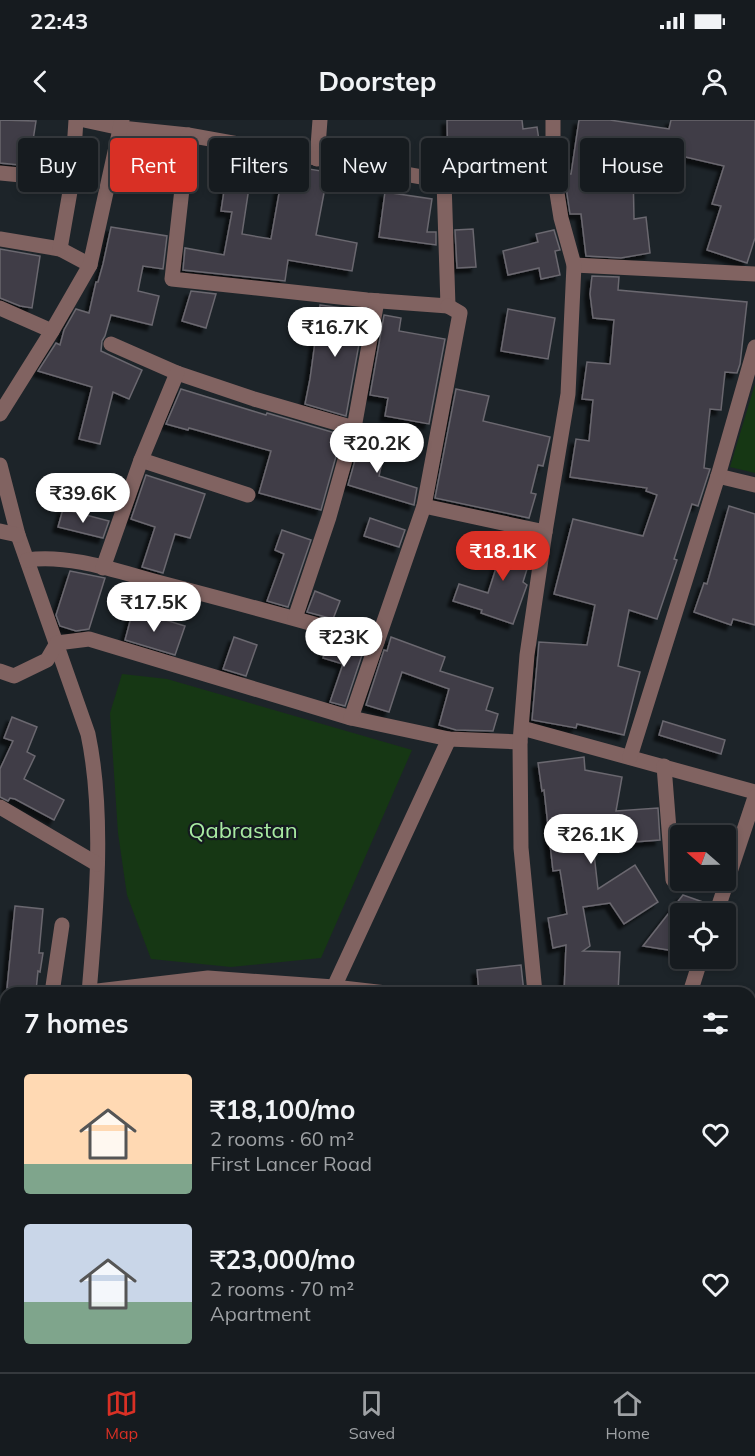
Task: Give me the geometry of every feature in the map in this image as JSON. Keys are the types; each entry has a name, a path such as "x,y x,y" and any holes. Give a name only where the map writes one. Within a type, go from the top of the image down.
{"street":[{"path":"75,138 76,120"},
{"path":"84,120 188,135 421,177"},
{"path":"316,159 320,120"},
{"path":"553,120 553,138"},
{"path":"0,414 90,265 121,124"},
{"path":"188,135 172,279 377,301 448,306 460,313 424,506 351,718"},
{"path":"0,173 18,175"},
{"path":"60,249 70,192"},
{"path":"444,192 448,306"},
{"path":"534,987 520,848 521,735 527,655 544,532 568,394 574,265 561,218 557,192"},
{"path":"0,239 60,249 90,265"},
{"path":"574,265 755,274"},
{"path":"295,618 329,518 354,428 377,301"},
{"path":"0,308 52,331"},
{"path":"111,344 177,373 254,399 354,428"},
{"path":"630,757 718,476 755,346"},
{"path":"103,568 141,460 177,373"},
{"path":"141,460 248,495"},
{"path":"0,465 18,535 88,735 95,765 97,864 89,987"},
{"path":"718,476 755,485"},
{"path":"424,506 544,532"},
{"path":"0,531 18,535"},
{"path":"27,560 48,557 103,568 377,642"},
{"path":"57,643 89,639 351,718 449,739 521,735 630,757 755,792"},
{"path":"0,671 14,676 47,660 57,643"},
{"path":"132,987 208,978 333,987 449,739"},
{"path":"664,766 670,834"},
{"path":"720,903 755,797"},
{"path":"0,807 97,864"},
{"path":"53,987 62,925"},
{"path":"692,987 698,969"}],"green space":[{"path":"755,384 755,473 730,467"},
{"name":"Qabrastan","path":"122,674 167,679 412,750 321,958 231,967 151,959 127,895 118,833 110,713"}],"building":[{"path":"0,120 36,121 33,138 18,138 18,165 0,163"},
{"path":"447,120 522,120 523,129 537,127 539,138 447,138"},
{"path":"579,120 610,120 669,129 671,120 755,120 755,238 747,263 707,250 721,206 712,204 724,166 684,157 684,138 580,138 580,192 633,192 634,219 646,217 650,253 621,258 586,256 581,214 570,214 567,192 568,174 571,174"},
{"path":"309,169 321,171 321,192 324,192 316,235 357,243 352,271 288,260 285,281 183,270 185,248 224,255 232,212 221,211 224,192 248,192 242,234 271,239 279,192 309,192"},
{"path":"385,192 432,199 427,232 436,232 436,245 379,237"},
{"path":"111,227 167,236 163,269 143,266 138,291 159,296 152,325 111,315 102,341 101,351 142,370 129,399 113,392 100,444 79,439 92,387 38,371 56,343 60,345 64,330 76,309 89,313"},
{"path":"473,229 476,267 457,268 455,230"},
{"path":"554,230 560,250 555,251 560,275 541,279 539,268 508,275 503,251 538,242 536,234"},
{"path":"0,249 40,256 32,308 0,298"},
{"path":"592,276 619,277 618,290 747,302 740,364 737,373 725,372 721,410 710,409 704,468 710,469 698,506 692,504 674,559 677,560 657,619 629,610 618,666 640,672 624,735 577,724 576,728 532,720 539,642 587,645 595,605 554,594 573,519 643,536 657,495 646,491 647,488 570,477 576,439 589,441 593,400 582,399 587,362 610,364 614,320 593,318 590,294"},
{"path":"191,291 216,294 206,328 182,321"},
{"path":"320,305 365,311 346,416 305,404"},
{"path":"508,309 555,318 548,359 501,351"},
{"path":"384,315 401,318 399,331 445,339 429,424 385,416 388,398 370,395"},
{"path":"181,389 342,435 321,510 259,493 271,451 189,428 188,430 166,424"},
{"path":"456,389 489,396 483,421 550,437 543,466 538,465 531,493 536,494 529,518 435,498"},
{"path":"361,439 386,444 379,476 417,488 414,505 348,485"},
{"path":"146,475 205,494 190,538 175,534 163,573 142,567 155,527 131,519"},
{"path":"729,506 755,514 755,625 733,619 731,625 694,612 704,583 707,584"},
{"path":"63,509 109,521 103,538 58,527"},
{"path":"370,518 405,530 399,547 364,536"},
{"path":"282,530 311,540 288,607 267,601 284,554 275,550"},
{"path":"507,534 534,540 523,582 527,585 513,624 481,613 482,610 453,601 459,584 488,593"},
{"path":"70,571 105,578 89,629 76,631 60,626 56,615"},
{"path":"315,591 340,601 333,619 307,612"},
{"path":"133,610 185,626 175,655 125,640"},
{"path":"234,637 257,645 246,676 223,669"},
{"path":"391,637 445,657 440,671 493,688 486,710 498,714 493,731 456,730 439,725 449,689 402,672 389,712 366,705 384,650 387,651"},
{"path":"329,638 364,649 345,706 330,702 343,664 323,658"},
{"path":"12,717 37,727 27,752 35,756 24,779 64,800 54,820 15,799 10,798 8,801 0,797 0,769 13,741 4,738"},
{"path":"663,721 725,740 721,754 659,735"},
{"path":"584,757 585,770 622,777 616,811 658,808 660,840 593,845 598,889 635,865 658,902 624,924 610,903 583,907 590,946 583,951 620,952 618,987 564,987 566,945 553,948 548,918 567,914 560,870 553,871 544,790 542,791 538,763"},
{"path":"683,895 703,902 703,903 677,903"},
{"path":"15,906 43,909 39,953 43,953 36,987 7,987"},
{"path":"670,912 670,950 643,946"},
{"path":"521,965 523,987 478,987 477,970"}]}
